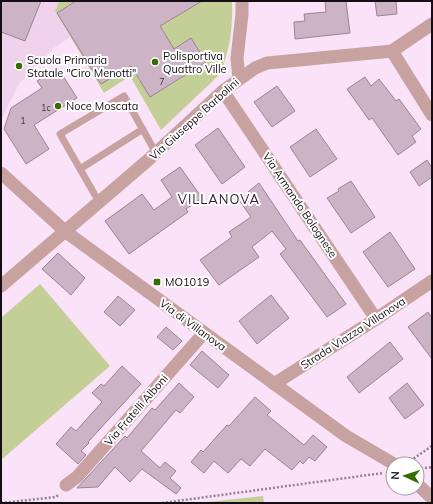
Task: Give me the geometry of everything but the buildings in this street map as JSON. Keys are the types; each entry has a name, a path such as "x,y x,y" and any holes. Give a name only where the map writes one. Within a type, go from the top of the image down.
{"street":[{"path":"239,79 237,58 242,1"},
{"name":"Via Giuseppe Barbolini","path":"1,286 66,232 239,79 255,68 267,64 392,51 432,24"},
{"path":"392,51 432,115"},
{"name":"Via Armando Bolognese","path":"224,92 376,319"},
{"name":"Via di Villanova","path":"1,173 66,232 385,464"},
{"name":"Strada Viazza Villanova","path":"274,384 376,319 432,281"},
{"name":"Via Fratelli Alboni","path":"66,485 77,477 204,333"}],"lane":[{"path":"99,202 60,134 124,96 156,153"},
{"path":"80,169 143,129"}],"path":[{"path":"417,456 432,446"},
{"path":"162,503 385,469"},
{"path":"1,503 56,497 66,485"}],"shaded area":[{"name":"Scuola Primaria Statale \"Ciro Menotti\"","path":"1,1 59,1 55,11 70,37 54,48 19,84 1,120"}],"green space":[{"name":"Polisportiva Quattro Ville","path":"59,1 232,1 230,40 222,68 218,76 161,130 130,76 104,93 55,11"},
{"path":"40,284 110,366 1,460 1,318"},
{"path":"263,496 264,503 199,503"}],"place":[{"name":"Polisportiva Quattro Ville","path":"155,62"},
{"name":"Scuola Primaria Statale \"Ciro Menotti\"","path":"19,66"},
{"name":"Noce Moscata","path":"58,106"},
{"name":"MO1019","path":"157,282"}],"district":[{"name":"VILLANOVA","path":"219,199"}]}
